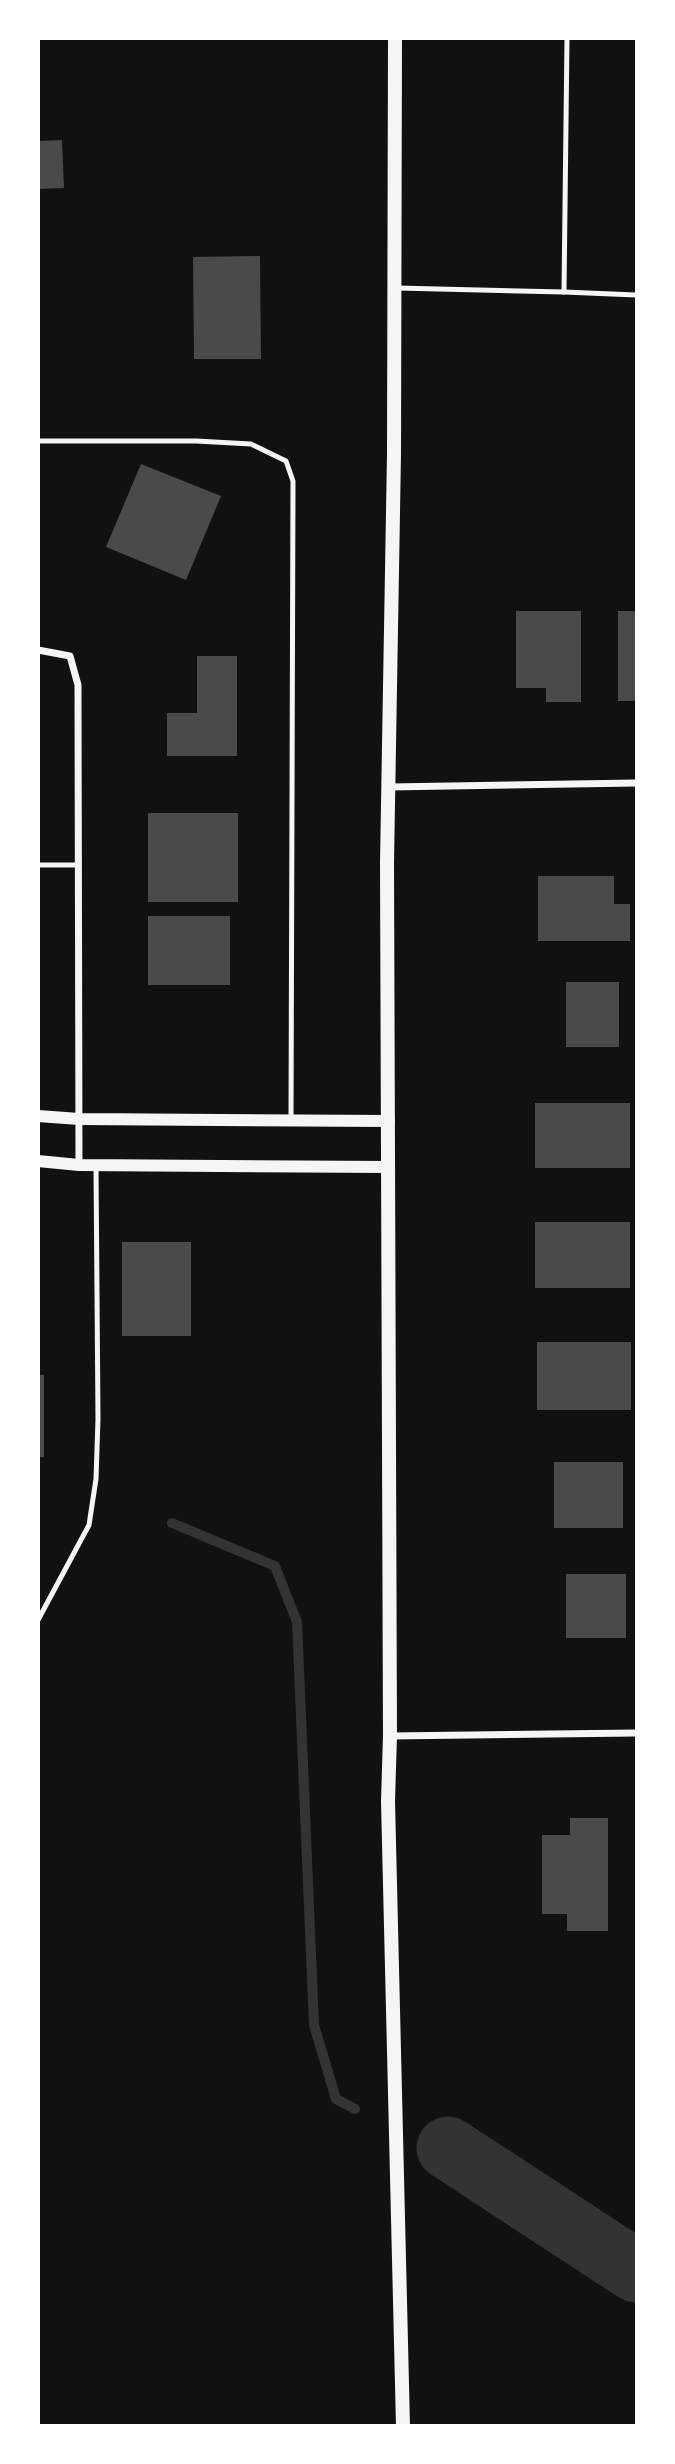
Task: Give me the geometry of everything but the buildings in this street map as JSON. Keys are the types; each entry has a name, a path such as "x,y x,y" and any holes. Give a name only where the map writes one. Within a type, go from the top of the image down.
{"main road":[{"path":"395,38 393,588 388,787 388,1815 402,2426"}],"street":[{"path":"38,650 70,656 78,685 79,1165"},
{"path":"388,787 636,783"},
{"path":"38,1116 79,1119 388,1121"},
{"path":"38,1161 79,1165 389,1167"},
{"path":"390,1736 636,1732"}],"lane":[{"path":"564,292 568,38"},
{"path":"394,288 636,295"},
{"path":"38,441 196,441 251,444 286,461 293,481 291,1121"},
{"path":"38,865 78,865"},
{"path":"38,1620 89,1525 96,1479 96,1165"}],"waterway":[{"path":"172,1523 275,1566 297,1622 314,2025 336,2099 355,2109"},
{"path":"448,2148 636,2271"}]}
